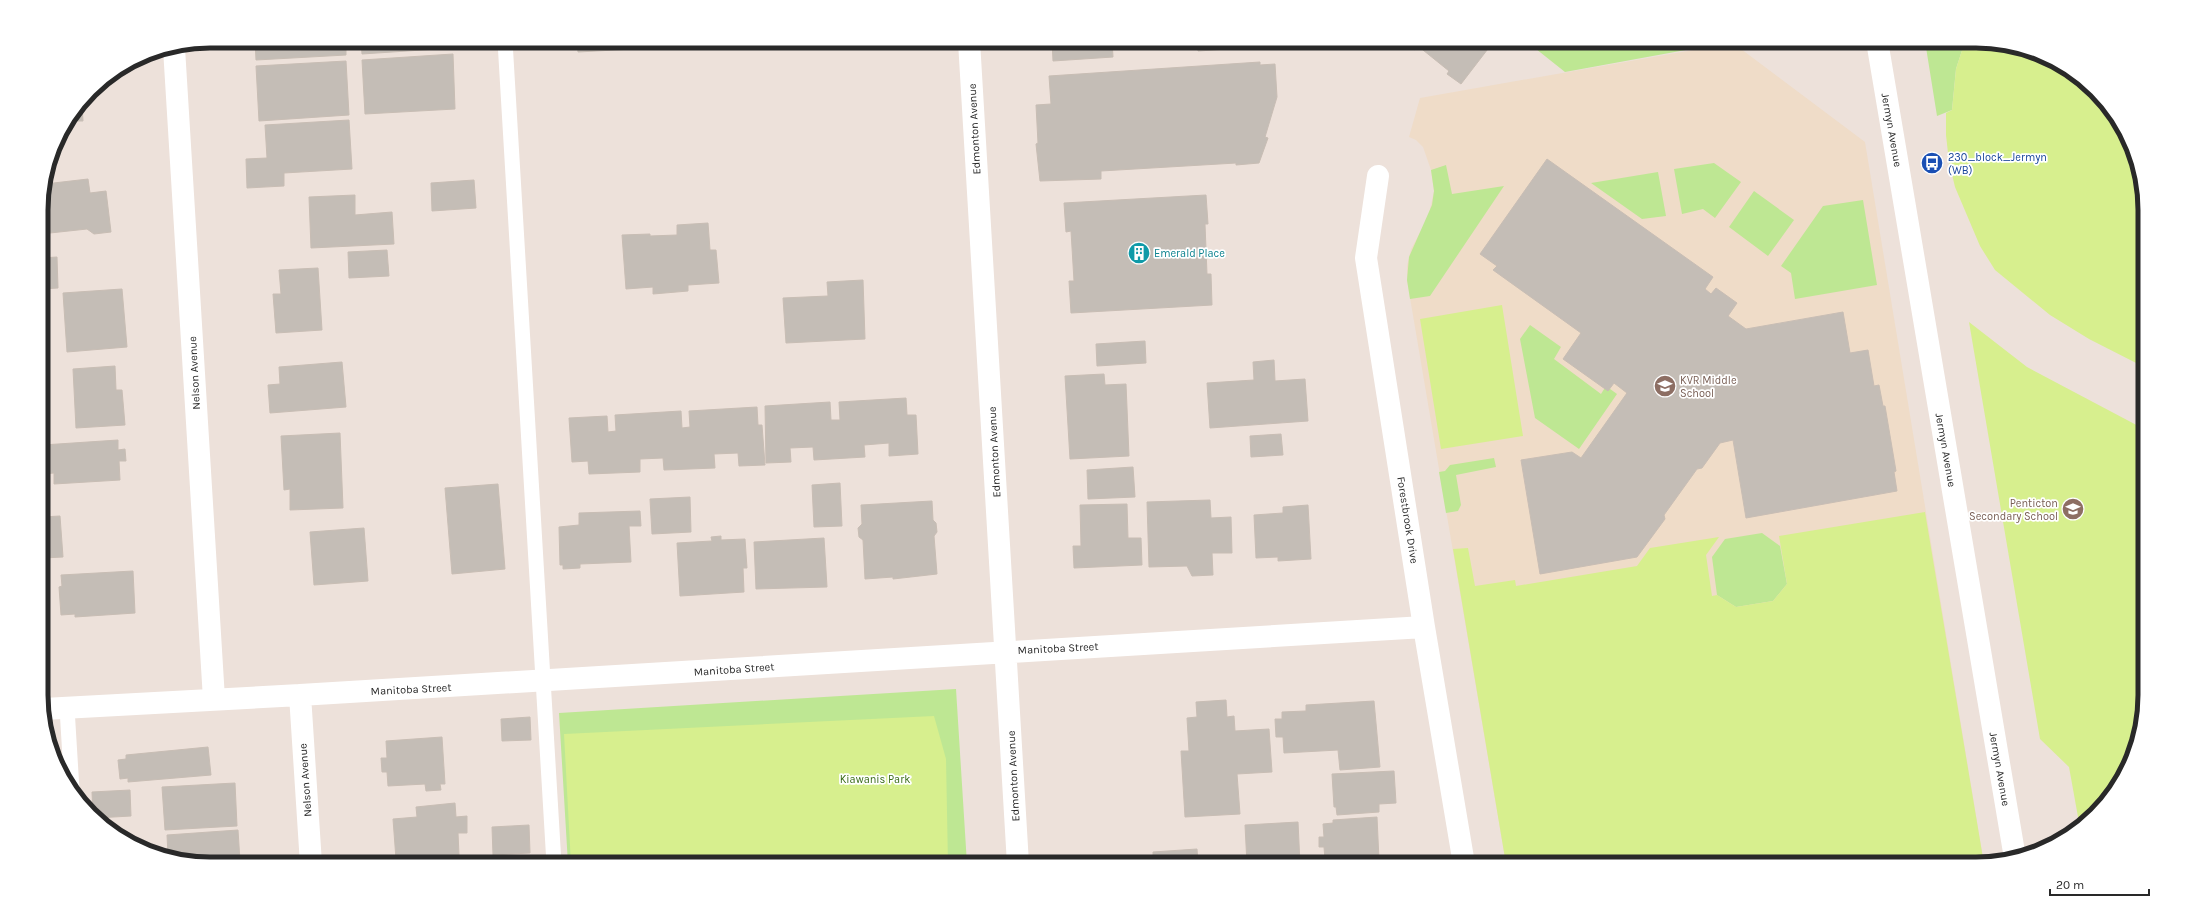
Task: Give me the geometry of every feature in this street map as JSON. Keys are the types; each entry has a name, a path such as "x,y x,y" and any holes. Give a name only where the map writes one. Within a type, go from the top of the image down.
{"street":[{"name":"Edmonton Avenue","path":"969,48 1018,857"},
{"name":"Jermyn Avenue","path":"1879,48 2014,852"},
{"name":"Nelson Avenue","path":"174,52 214,699"},
{"name":"Forestbrook Drive","path":"1378,176 1366,258 1424,627 1463,857"},
{"name":"Manitoba Street","path":"48,709 214,699 300,696 1006,651 1424,627"},
{"name":"Nelson Avenue","path":"300,696 310,857"}],"lane":[{"path":"506,48 554,857"},
{"path":"67,708 71,778"}],"shaded area":[{"name":"KVR Middle School","path":"1705,48 1740,48 1865,142 1983,857 1505,857 1407,280 1407,266 1411,249 1428,218 1434,191 1431,170 1423,147 1416,140 1409,137 1420,98"}],"green space":[{"path":"1535,48 1697,48 1565,72"},
{"path":"1926,48 1963,48 1956,69 1952,110 1937,116"},
{"path":"1963,48 1997,49 2038,60 2075,81 2091,95 2111,120 2126,148 2137,189 2138,364 2089,339 2050,315 1995,270 1980,246 1955,187 1949,162 1946,135 1946,113 1952,110 1956,69"},
{"path":"1714,163 1741,182 1715,218 1703,209 1682,214 1674,169"},
{"path":"1446,165 1452,194 1504,186 1430,296 1410,299 1407,280 1409,257 1432,205 1434,191 1431,170"},
{"path":"1658,172 1666,216 1642,219 1591,183"},
{"path":"1754,191 1794,220 1768,256 1729,227"},
{"path":"1863,200 1877,285 1795,299 1791,273 1781,266 1823,206"},
{"path":"1502,305 1523,436 1441,449 1420,319"},
{"path":"1969,322 2027,367 2138,426 2137,716 2126,757 2111,785 2091,810 2079,821 2069,767 2040,739"},
{"path":"1530,325 1561,347 1554,359 1601,394 1606,386 1617,394 1579,449 1535,418 1520,339"},
{"path":"1494,458 1496,467 1456,475 1461,505 1458,511 1446,513 1439,472 1445,471 1450,465"},
{"path":"1925,512 1983,857 1505,857 1453,549 1468,548 1475,586 1515,580 1516,586 1637,566 1650,548 1719,537 1706,555 1712,596 1717,595 1736,607 1773,601 1787,584 1779,536"},
{"path":"1762,533 1780,546 1787,584 1773,601 1736,607 1717,595 1712,557 1725,539"},
{"name":"Kiawanis Park","path":"956,689 967,857 568,857 559,713"},
{"name":"Kiawanis Park","path":"934,716 946,759 948,857 571,857 564,734"}],"building":[{"path":"255,48 346,48 346,55 256,60"},
{"path":"362,48 452,48 362,54"},
{"path":"578,48 651,48 578,52"},
{"path":"1052,48 1112,48 1113,57 1053,61"},
{"path":"1198,48 1242,48 1198,51"},
{"path":"1420,48 1489,48 1461,84 1447,74 1449,71"},
{"path":"453,54 455,109 365,114 362,60"},
{"path":"346,61 349,115 259,121 256,66"},
{"path":"1260,62 1260,65 1275,64 1277,97 1265,137 1268,138 1259,163 1101,171 1101,179 1040,181 1036,144 1038,143 1036,105 1051,104 1049,76"},
{"path":"82,110 83,121 74,121"},
{"path":"349,120 352,169 284,173 284,186 247,188 246,159 267,158 265,125"},
{"path":"1547,159 1713,277 1705,289 1711,294 1716,288 1737,303 1728,316 1746,329 1843,312 1850,353 1868,350 1874,386 1879,385 1883,406 1885,406 1896,471 1894,472 1897,491 1746,518 1733,440 1720,443 1702,468 1697,469 1664,515 1665,519 1637,557 1540,574 1521,460 1572,452 1581,458 1627,393 1614,383 1608,391 1563,359 1581,333 1493,270 1497,266 1480,254"},
{"path":"88,179 90,193 106,191 111,232 94,234 87,229 50,233 48,221 48,199 50,183"},
{"path":"474,180 476,208 432,211 431,183"},
{"path":"355,195 355,215 392,212 394,244 311,248 309,197"},
{"name":"Emerald Place","path":"1206,195 1208,224 1205,224 1207,274 1211,274 1212,305 1071,313 1069,281 1074,281 1071,231 1066,232 1064,203"},
{"path":"708,223 710,250 716,250 719,283 688,285 688,291 653,294 653,287 626,289 622,235 677,235 677,225"},
{"path":"387,250 389,276 349,278 348,252"},
{"path":"57,257 58,288 48,289 48,258"},
{"path":"318,268 322,330 276,333 273,294 281,294 279,270"},
{"path":"863,280 865,339 786,343 783,298 828,296 827,282"},
{"path":"122,289 127,347 67,352 63,293"},
{"path":"1145,341 1146,363 1097,366 1096,344"},
{"path":"1274,360 1275,381 1305,379 1308,421 1210,428 1207,383 1254,380 1253,362"},
{"path":"342,362 346,407 270,413 268,385 280,384 279,367"},
{"path":"115,366 116,390 122,390 125,425 76,428 73,369"},
{"path":"1104,374 1105,385 1126,384 1129,456 1070,459 1065,376"},
{"path":"906,398 907,415 916,415 918,454 889,456 889,443 864,445 865,457 814,460 813,447 790,448 791,462 766,463 765,406 830,402 831,420 840,420 839,402"},
{"path":"757,407 758,425 762,425 765,465 739,466 738,453 714,454 715,468 664,470 663,458 640,459 640,472 589,474 588,461 572,462 569,418 607,416 608,432 616,431 615,415 681,411 682,428 690,427 689,411"},
{"path":"340,433 343,508 290,510 290,489 284,490 281,436"},
{"path":"1281,434 1283,455 1251,457 1250,436"},
{"path":"118,440 118,450 125,449 126,461 119,461 120,480 54,484 54,473 48,474 48,445"},
{"path":"1133,467 1135,497 1088,499 1087,470"},
{"path":"840,483 842,526 814,527 812,485"},
{"path":"498,484 505,569 452,574 445,488"},
{"path":"690,497 691,532 652,534 650,499"},
{"path":"1210,500 1211,518 1231,517 1232,553 1212,553 1213,575 1192,576 1187,566 1149,567 1147,502"},
{"path":"932,501 933,520 936,523 937,532 934,536 937,574 893,579 893,577 865,579 863,540 859,537 858,528 862,524 861,505"},
{"path":"1127,504 1128,538 1141,538 1142,565 1074,568 1073,546 1081,546 1080,505"},
{"path":"1308,505 1311,559 1278,561 1278,557 1256,558 1254,515 1283,513 1283,507"},
{"path":"640,511 641,526 629,526 631,562 580,564 580,568 563,569 563,565 560,565 559,527 579,525 579,513"},
{"path":"60,516 63,557 48,558 48,517"},
{"path":"364,528 368,581 314,585 310,532"},
{"path":"721,536 721,540 745,539 747,568 743,568 744,592 680,596 677,543 712,541 711,537"},
{"path":"824,538 827,587 756,589 754,542"},
{"path":"133,571 135,613 75,617 75,614 61,615 59,587 62,586 61,575"},
{"path":"1226,700 1227,717 1234,716 1235,731 1269,729 1272,772 1237,774 1240,814 1185,817 1181,751 1189,751 1187,718 1197,717 1196,702"},
{"path":"1374,701 1380,767 1340,770 1338,750 1284,753 1283,737 1276,737 1275,719 1282,719 1282,712 1306,711 1306,705"},
{"path":"530,717 531,740 502,741 501,719"},
{"path":"442,737 445,784 440,784 441,790 426,791 425,784 388,786 387,772 382,772 381,758 387,758 386,741"},
{"path":"208,747 211,775 128,782 128,778 120,779 118,760 126,759 126,755"},
{"path":"1394,771 1396,803 1379,804 1379,812 1337,815 1336,807 1334,807 1332,774"},
{"path":"235,783 237,826 165,830 162,787"},
{"path":"130,790 131,816 104,818 93,807 92,792"},
{"path":"455,803 456,817 467,816 467,833 458,833 459,855 396,857 393,819 417,817 416,807"},
{"path":"1377,817 1379,857 1325,857 1324,847 1319,847 1319,837 1324,837 1323,824 1333,823 1333,820"},
{"path":"1298,822 1300,857 1247,857 1245,825"},
{"path":"529,825 530,853 493,855 492,827"},
{"path":"238,830 240,857 199,857 168,851 167,835"},
{"path":"1197,849 1198,857 1153,857 1153,852"}],"place":[{"name":"230_block_Jermyn (WB)","path":"1932,163"},
{"name":"Emerald Place","path":"1139,253"},
{"name":"KVR Middle School","path":"1665,386"},
{"name":"Penticton Secondary School","path":"2073,509"}]}
